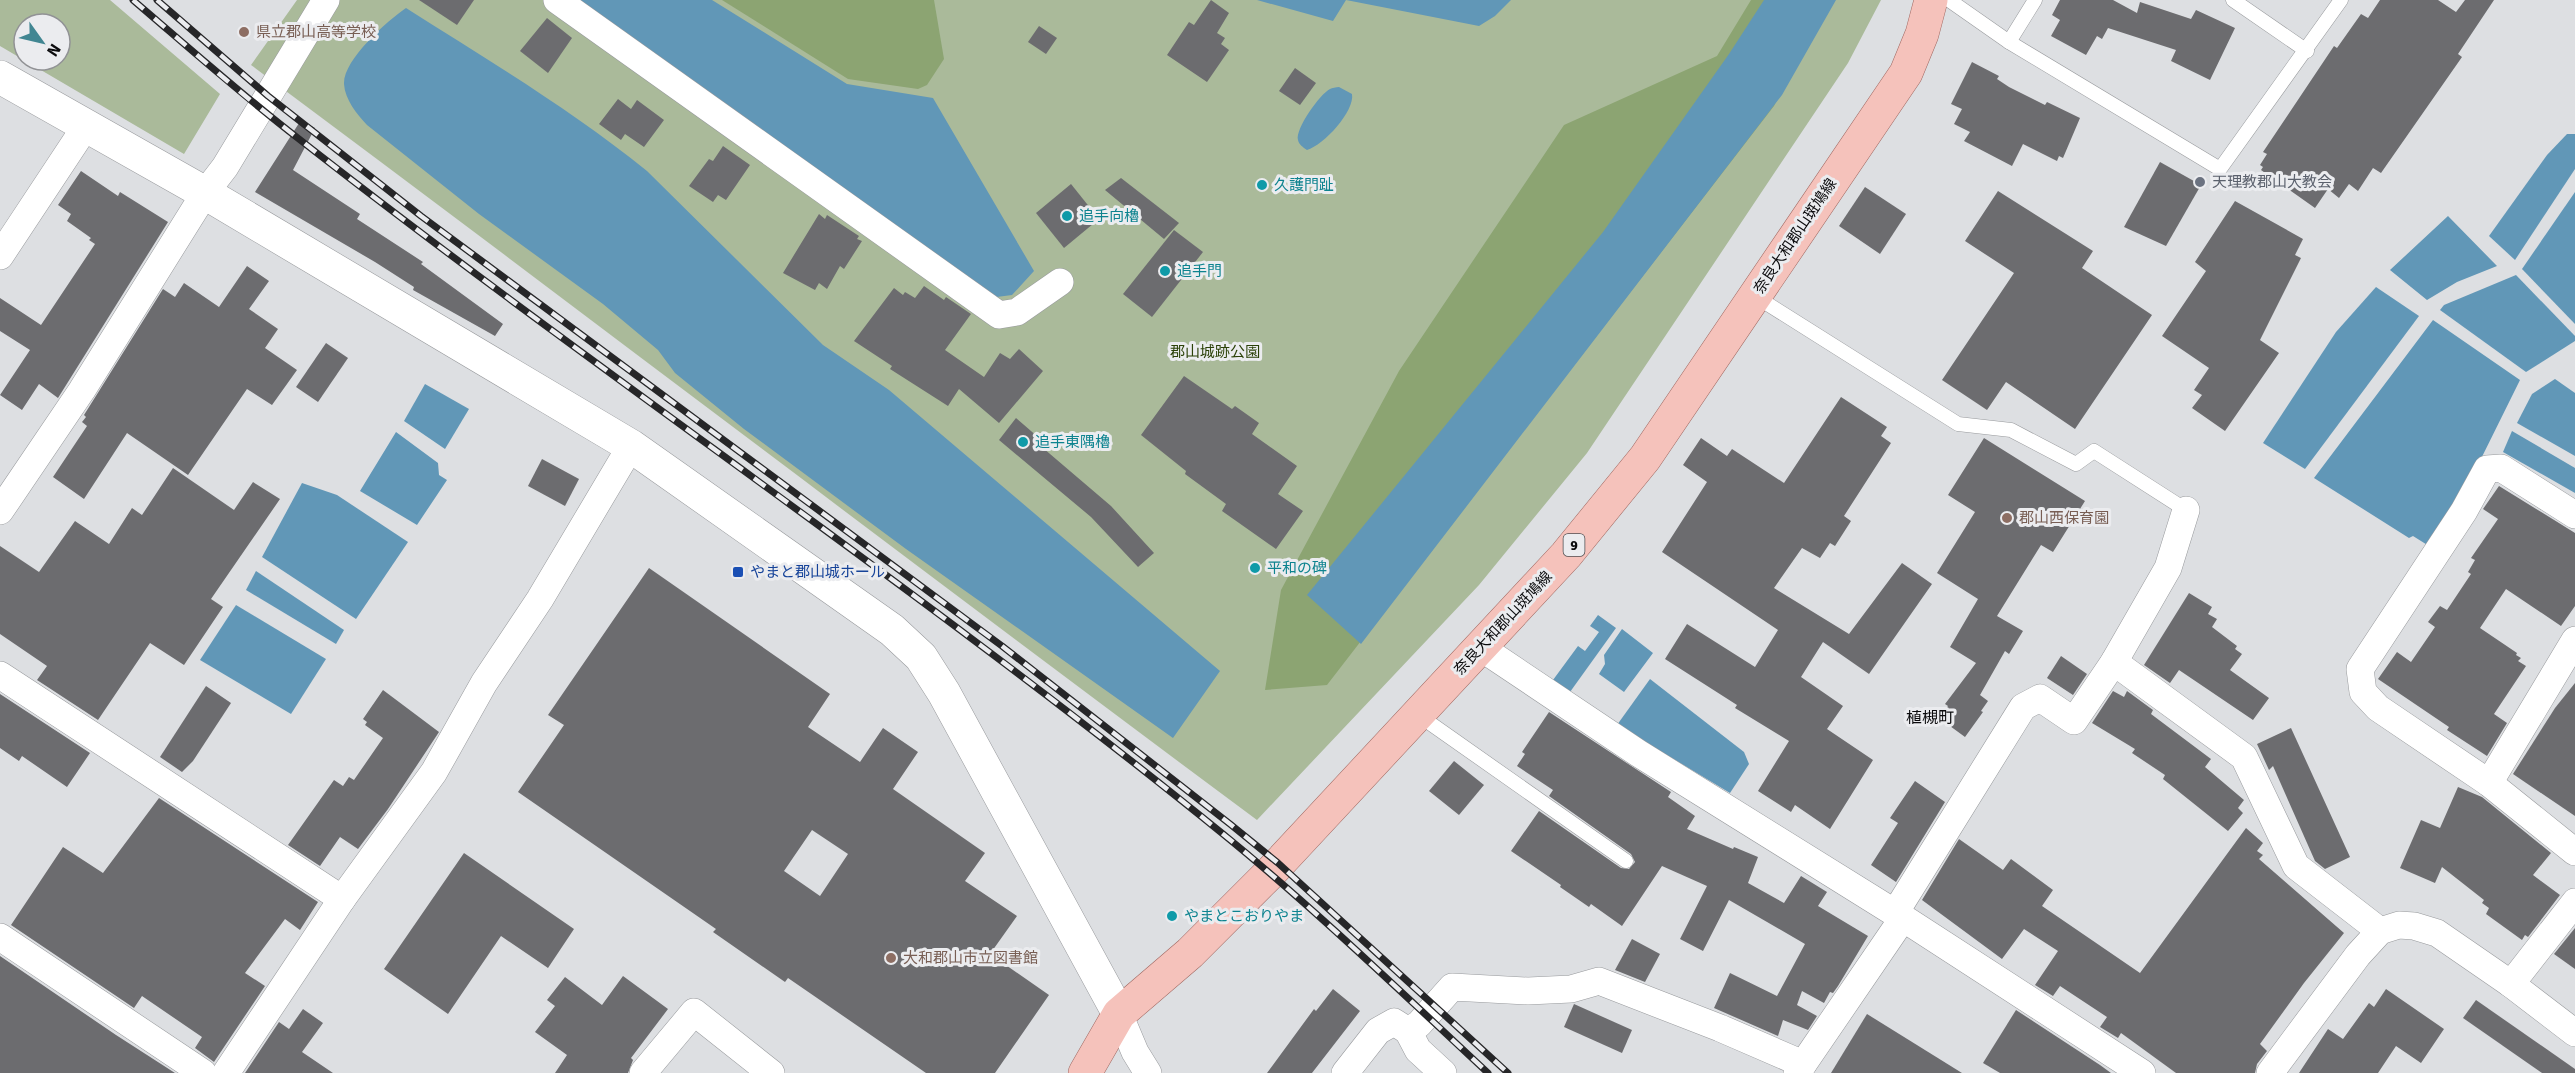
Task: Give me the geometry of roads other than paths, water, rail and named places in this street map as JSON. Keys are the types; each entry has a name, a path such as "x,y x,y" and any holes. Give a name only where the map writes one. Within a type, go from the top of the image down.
{"main road":[{"name":"奈良大和郡山斑鳩線","path":"1085,1073 1119,1014 1190,953 1251,892 1566,555 1623,486 1906,73 1920,40 1931,0"}],"street":[{"path":"0,511 82,390 205,193 225,167 326,0"},
{"path":"556,0 999,315 1017,312 1060,282"},
{"path":"0,77 205,193 631,446 892,630 921,657 944,693 1119,1014 1135,1052 1148,1073"},
{"path":"0,256 86,126"},
{"path":"226,1073 342,900 434,772 484,683 540,599 631,446"},
{"path":"2575,515 2501,468 2487,469 2464,510 2360,669 2363,692 2378,708 2488,783 2575,852"},
{"path":"1408,1031 1419,1024 1452,987 1527,991 1571,989 1599,981 1709,1024 1800,1069 1899,915 2023,707 2040,698 2074,721 2114,662 2168,568 2186,510"},
{"path":"2488,783 2575,640"},
{"path":"1480,647 1638,753 1899,915 2142,1073"},
{"path":"2114,662 2244,757 2296,866 2380,931"},
{"path":"0,675 342,900"},
{"path":"2511,984 2575,902"},
{"path":"2270,1073 2358,955 2380,931 2399,925 2414,926 2437,933 2511,984 2575,1033"},
{"path":"0,937 203,1073"},
{"path":"643,1073 694,1012 771,1073"},
{"path":"1345,1073 1378,1031 1394,1022 1408,1031 1418,1050 1443,1073"}],"lane":[{"path":"1949,0 2009,42 2220,169 2307,51 2341,0"},
{"path":"2009,42 2035,0"},
{"path":"2233,0 2307,51"},
{"path":"1755,296 1958,424 2011,430 2076,464 2094,451 2186,510"},
{"path":"1417,714 1626,861"}],"water":[{"path":"580,0 712,0 847,84 933,98 1034,271 1012,295 989,298"},
{"path":"1257,0 1346,0 1333,21"},
{"path":"1346,0 1511,0 1495,16 1479,26"},
{"path":"1764,0 1836,0 1782,95 1361,644 1307,595 1603,232 1729,54"},
{"path":"406,8 559,106 647,171 823,345 889,390 1220,671 1173,738 906,549 744,429 675,373 658,350 603,304 479,214 367,125 349,101 344,84 346,74 358,53 368,42"},
{"path":"1339,87 1352,94 1349,109 1330,135 1307,150 1300,145 1298,140 1304,120 1326,92"},
{"path":"2567,134 2575,134 2575,169 2515,260 2489,236 2547,155"},
{"path":"2575,192 2575,324 2522,269"},
{"path":"2448,216 2497,266 2457,282 2427,300 2390,270"},
{"path":"2516,275 2575,336 2575,341 2526,372 2440,310 2444,305"},
{"path":"2376,287 2419,316 2305,469 2263,443 2336,332"},
{"path":"2433,320 2520,380 2471,479 2429,546 2413,536 2409,538 2314,478"},
{"path":"2555,379 2575,393 2575,456 2517,423 2532,394"},
{"path":"425,384 469,409 445,449 404,421"},
{"path":"2512,431 2575,468 2575,493 2503,452"},
{"path":"396,432 438,463 439,475 447,480 417,525 360,491"},
{"path":"302,483 337,495 408,542 356,619 262,557"},
{"path":"256,571 344,630 336,644 246,590"},
{"path":"236,605 326,659 291,714 200,660"},
{"path":"1598,615 1616,628 1570,692 1553,680 1578,646 1585,651 1599,632 1590,626"},
{"path":"1622,629 1653,653 1624,692 1599,674 1605,664 1604,655"},
{"path":"1650,679 1744,752 1749,764 1730,793 1617,725"}],"railway":[{"path":"133,0 299,139 414,227 995,656 1110,744 1223,834 1291,892 1488,1073"},
{"path":"157,0 268,96 421,216 1002,646 1230,824 1278,863 1508,1073"}],"place":[{"name":"県立郡山高等学校","path":"244,32"},
{"name":"天理教郡山大教会","path":"2200,182"},
{"name":"久護門趾","path":"1262,185"},
{"name":"追手向櫓","path":"1067,216"},
{"name":"追手門","path":"1165,271"},
{"name":"追手東隅櫓","path":"1023,442"},
{"name":"郡山西保育園","path":"2007,518"},
{"name":"平和の碑","path":"1255,568"},
{"name":"やまと郡山城ホール","path":"738,572"},
{"name":"やまとこおりやま","path":"1172,916"},
{"name":"大和郡山市立図書館","path":"891,958"}],"district":[{"name":"植槻町","path":"1930,718"}],"park label":[{"name":"郡山城跡公園","path":"1215,352"}]}
